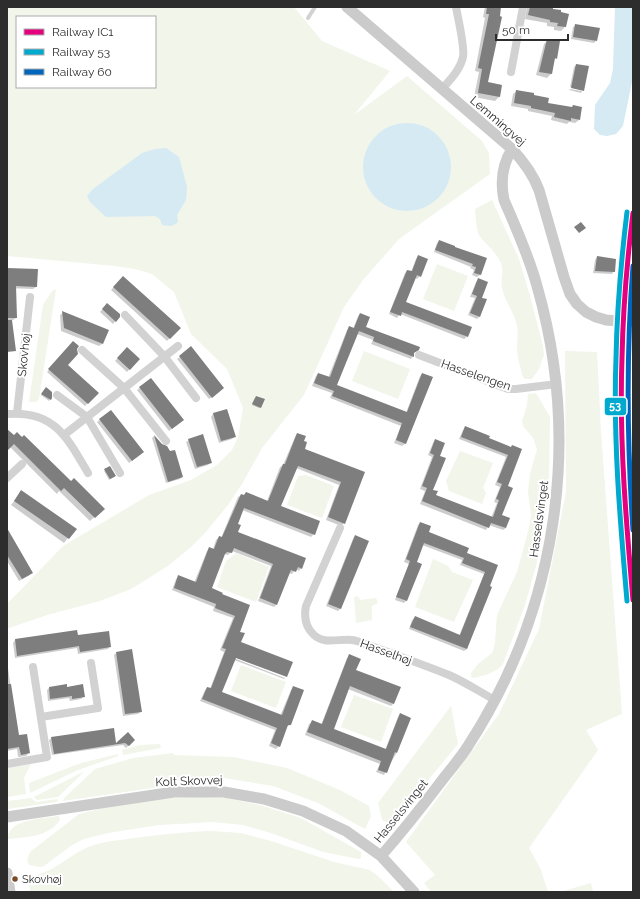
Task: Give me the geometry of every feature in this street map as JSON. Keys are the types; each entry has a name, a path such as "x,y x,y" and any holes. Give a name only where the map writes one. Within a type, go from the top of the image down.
{"street":[{"name":"Lemmingvej","path":"347,7 512,149 522,160 534,177 570,294 577,304 586,312 606,320 633,322"},
{"path":"442,90 451,79 463,57 456,7"},
{"path":"511,72 522,7"},
{"name":"Hasselsvinget","path":"381,856 468,747 495,700 517,654 527,628 537,598 550,547 558,489 560,458 557,384 550,342 537,286 528,256 502,193 501,182 504,164 512,149"},
{"name":"Skovhøj","path":"17,413 30,297"},
{"path":"125,315 164,356 196,398"},
{"path":"64,435 178,346"},
{"path":"82,350 124,388 166,441"},
{"name":"Hasselengen","path":"419,355 508,388 516,389 557,384"},
{"path":"57,394 87,417 120,473"},
{"path":"7,414 17,413 35,416 45,420 64,435 88,473"},
{"path":"7,478 22,464"},
{"name":"Hasselhøj","path":"340,528 306,606 304,615 313,634 323,640 331,642 354,640 371,646 450,676 495,700"},
{"path":"41,717 98,708 91,663"},
{"path":"7,764 47,757 33,667"},
{"name":"Kolt Skovvej","path":"7,816 174,792 224,792 264,799 303,811 346,831 381,856 414,892"},
{"path":"7,873 10,892"}],"lane":[{"path":"308,18 315,7"}],"shaded area":[{"path":"7,7 294,7 322,41 390,71 354,115 407,76 482,141 489,153 490,174 399,239 363,280 344,307 304,395 262,448 242,484 228,505 205,533 191,547 168,566 131,589 100,601 47,615 9,628 7,626 7,604 63,546 149,495 191,480 217,465 232,450 238,437 243,408 227,369 191,334 174,292 152,274 135,269 7,256"},
{"path":"492,200 519,259 543,346 544,355 539,369 532,379 525,379 523,377 517,350 517,325 503,292 500,261 496,254 479,235 475,209"},
{"path":"437,264 468,276 454,311 423,299"},
{"path":"56,289 39,399 36,402 29,402 43,305 52,291"},
{"path":"364,351 410,369 398,399 352,381"},
{"path":"565,351 597,352 601,432 622,714 586,730 598,750 529,848 541,870 548,892 431,892 424,883 435,875 406,842 499,714 539,629 566,492"},
{"path":"535,393 550,417 549,478 546,511 536,566 525,605 503,664 494,672 474,678 471,677 471,673 479,663 493,651 497,615 517,572 529,528 531,515 528,492 530,474 537,449 533,438 523,426 522,421 527,405 528,394"},
{"path":"460,451 493,463 483,488 486,493 482,504 449,491 446,481"},
{"path":"306,475 334,486 322,518 287,505 298,476"},
{"path":"236,553 269,567 256,602 217,587 226,561"},
{"path":"433,559 448,566 452,572 473,580 454,622 415,607"},
{"path":"358,596 360,600 376,598 378,603 372,606 372,620 356,623 354,597"},
{"path":"241,665 286,682 276,708 231,691"},
{"path":"354,695 393,709 381,742 341,727"},
{"path":"451,706 458,744 391,825 382,820 378,803"},
{"path":"160,744 161,748 123,755 122,750 140,745"},
{"path":"173,753 174,755 233,757 287,768 340,790 369,806 371,816 365,829 318,803 273,786 224,778 174,779 173,785 63,801 64,798 95,769 133,758"},
{"path":"118,754 118,756 78,770 30,793 29,783 81,763"},
{"path":"31,764 24,778 26,794 7,797 7,768"},
{"path":"84,772 58,797 37,800 34,797 79,774"},
{"path":"31,798 36,802 58,800 57,802 7,809 7,801"},
{"path":"168,798 227,798 260,805 301,818 361,852 361,858 359,859 323,852 271,833 243,825 213,822 159,825 108,833 84,839 72,845 44,866 40,867 29,865 27,860 30,852 79,814 119,804"},
{"path":"59,816 60,820 50,830 29,837 8,839 9,832 20,823"},
{"path":"210,831 241,833 271,841 334,862 370,870 394,892 26,892 30,891 28,877 46,872 86,848 94,845 134,838"},
{"path":"591,883 593,892 560,892"}],"water":[{"path":"615,7 633,7 633,77 623,126 616,134 607,136 600,135 594,129 595,105 610,83 613,69"},
{"path":"407,123 424,126 438,136 448,150 451,167 448,184 438,198 424,208 407,211 390,208 376,198 366,184 363,167 366,150 376,136 390,126"},
{"path":"166,148 179,157 187,187 186,200 177,215 178,222 176,224 170,226 162,225 160,219 155,216 106,217 90,202 87,196 93,189 142,153 155,149"}],"building":[{"path":"487,7 501,7 500,16 502,17 488,82 502,85 500,97 478,93 482,69 478,68 489,14 486,14"},
{"path":"530,7 553,7 553,9 561,10 561,12 569,14 566,27 557,26 558,23 550,22 550,20 528,15"},
{"path":"575,24 600,28 597,41 573,37"},
{"path":"547,39 560,41 557,59 555,58 552,74 539,72"},
{"path":"576,64 589,66 584,91 571,88"},
{"path":"516,90 534,93 534,95 549,98 548,103 582,107 580,120 571,118 571,121 554,117 555,113 514,103"},
{"path":"581,222 586,228 579,233 574,227"},
{"path":"439,240 487,258 481,275 474,273 476,267 472,266 473,264 435,250"},
{"path":"418,255 428,259 421,277 417,275 406,302 472,327 468,337 402,312 401,316 390,312 407,270 412,271"},
{"path":"597,256 616,259 615,272 595,271"},
{"path":"7,268 38,269 37,287 16,286 17,318 7,318"},
{"path":"123,276 181,328 170,339 113,287"},
{"path":"478,278 488,282 482,298 487,299 480,317 470,313 477,296 472,294"},
{"path":"107,303 120,314 120,317 116,322 102,309"},
{"path":"62,311 109,330 103,344 64,328"},
{"path":"360,313 370,317 366,327 420,347 419,350 414,353 414,357 373,341 374,337 359,331 337,385 407,412 422,373 433,377 406,444 396,440 402,423 332,396 334,391 314,383 318,373 330,377 349,326 354,328"},
{"path":"7,320 12,320 16,351 7,352"},
{"path":"73,341 79,346 77,349 78,354 68,365 99,393 88,404 48,369"},
{"path":"191,346 224,388 212,398 179,356"},
{"path":"127,347 140,359 130,370 117,358"},
{"path":"151,378 184,420 172,429 139,387"},
{"path":"46,387 52,392 51,400 41,394"},
{"path":"256,396 265,399 261,408 252,404"},
{"path":"227,409 236,437 221,441 213,413"},
{"path":"111,410 144,452 132,461 99,419"},
{"path":"465,426 490,436 489,438 511,447 512,445 522,449 508,486 513,488 502,515 510,518 506,528 491,523 489,528 422,501 427,488 422,486 434,455 430,453 435,439 445,443 440,456 446,458 433,490 438,491 436,495 493,517 499,500 496,499 502,484 497,482 508,455 461,437"},
{"path":"7,429 14,435 17,432 22,437 24,435 71,481 74,478 105,509 95,518 64,488 61,491 14,444 7,451"},
{"path":"297,433 306,436 304,441 307,442 305,449 365,472 345,524 328,517 341,482 298,466 281,506 320,521 315,535 244,508 238,524 241,525 238,532 306,558 302,569 298,567 296,572 291,570 277,605 260,598 273,564 234,548 232,553 227,552 225,554 212,588 223,593 222,594 250,605 240,632 245,633 241,642 293,662 287,677 236,658 222,692 282,715 293,686 304,690 291,725 288,725 280,747 271,743 277,728 202,699 207,687 211,688 226,649 222,648 235,616 215,608 216,604 174,588 178,575 196,582 209,547 214,549 219,536 222,537 241,494 244,495 246,492 268,501"},
{"path":"203,434 212,463 197,467 188,439"},
{"path":"154,435 162,444 167,446 170,451 175,450 183,477 168,482"},
{"path":"110,466 116,476 110,479 104,469"},
{"path":"21,490 77,529 69,539 14,501"},
{"path":"420,522 431,526 429,532 469,548 467,553 498,565 490,586 492,587 467,649 410,627 415,616 460,635 485,572 462,563 464,558 424,543 417,562 422,564 407,601 396,597 410,561 406,559"},
{"path":"7,528 33,573 22,579 7,555"},
{"path":"355,535 369,541 341,609 328,604"},
{"path":"77,630 78,635 109,631 111,647 80,652 79,646 17,656 15,639"},
{"path":"132,649 142,712 125,714 116,652"},
{"path":"349,654 361,659 356,670 401,687 394,704 350,686 334,729 386,749 400,713 411,718 387,773 378,770 381,761 307,732 312,720 322,724"},
{"path":"7,684 11,684 19,735 27,734 30,753 21,755 19,747 7,749"},
{"path":"67,684 67,687 83,684 85,697 72,699 72,696 50,699 49,687"},
{"path":"114,728 116,743 128,732 135,740 129,746 125,743 54,754 51,737"}],"rail line":[{"name":"53","path":"627,212 618,303 615,419 627,601"},
{"name":"IC1","path":"633,213 624,303 621,388 624,479 633,600"},
{"name":"60","path":"633,266 628,365 629,464 633,530"}],"place":[{"name":"Skovhøj","path":"15,879"}]}
